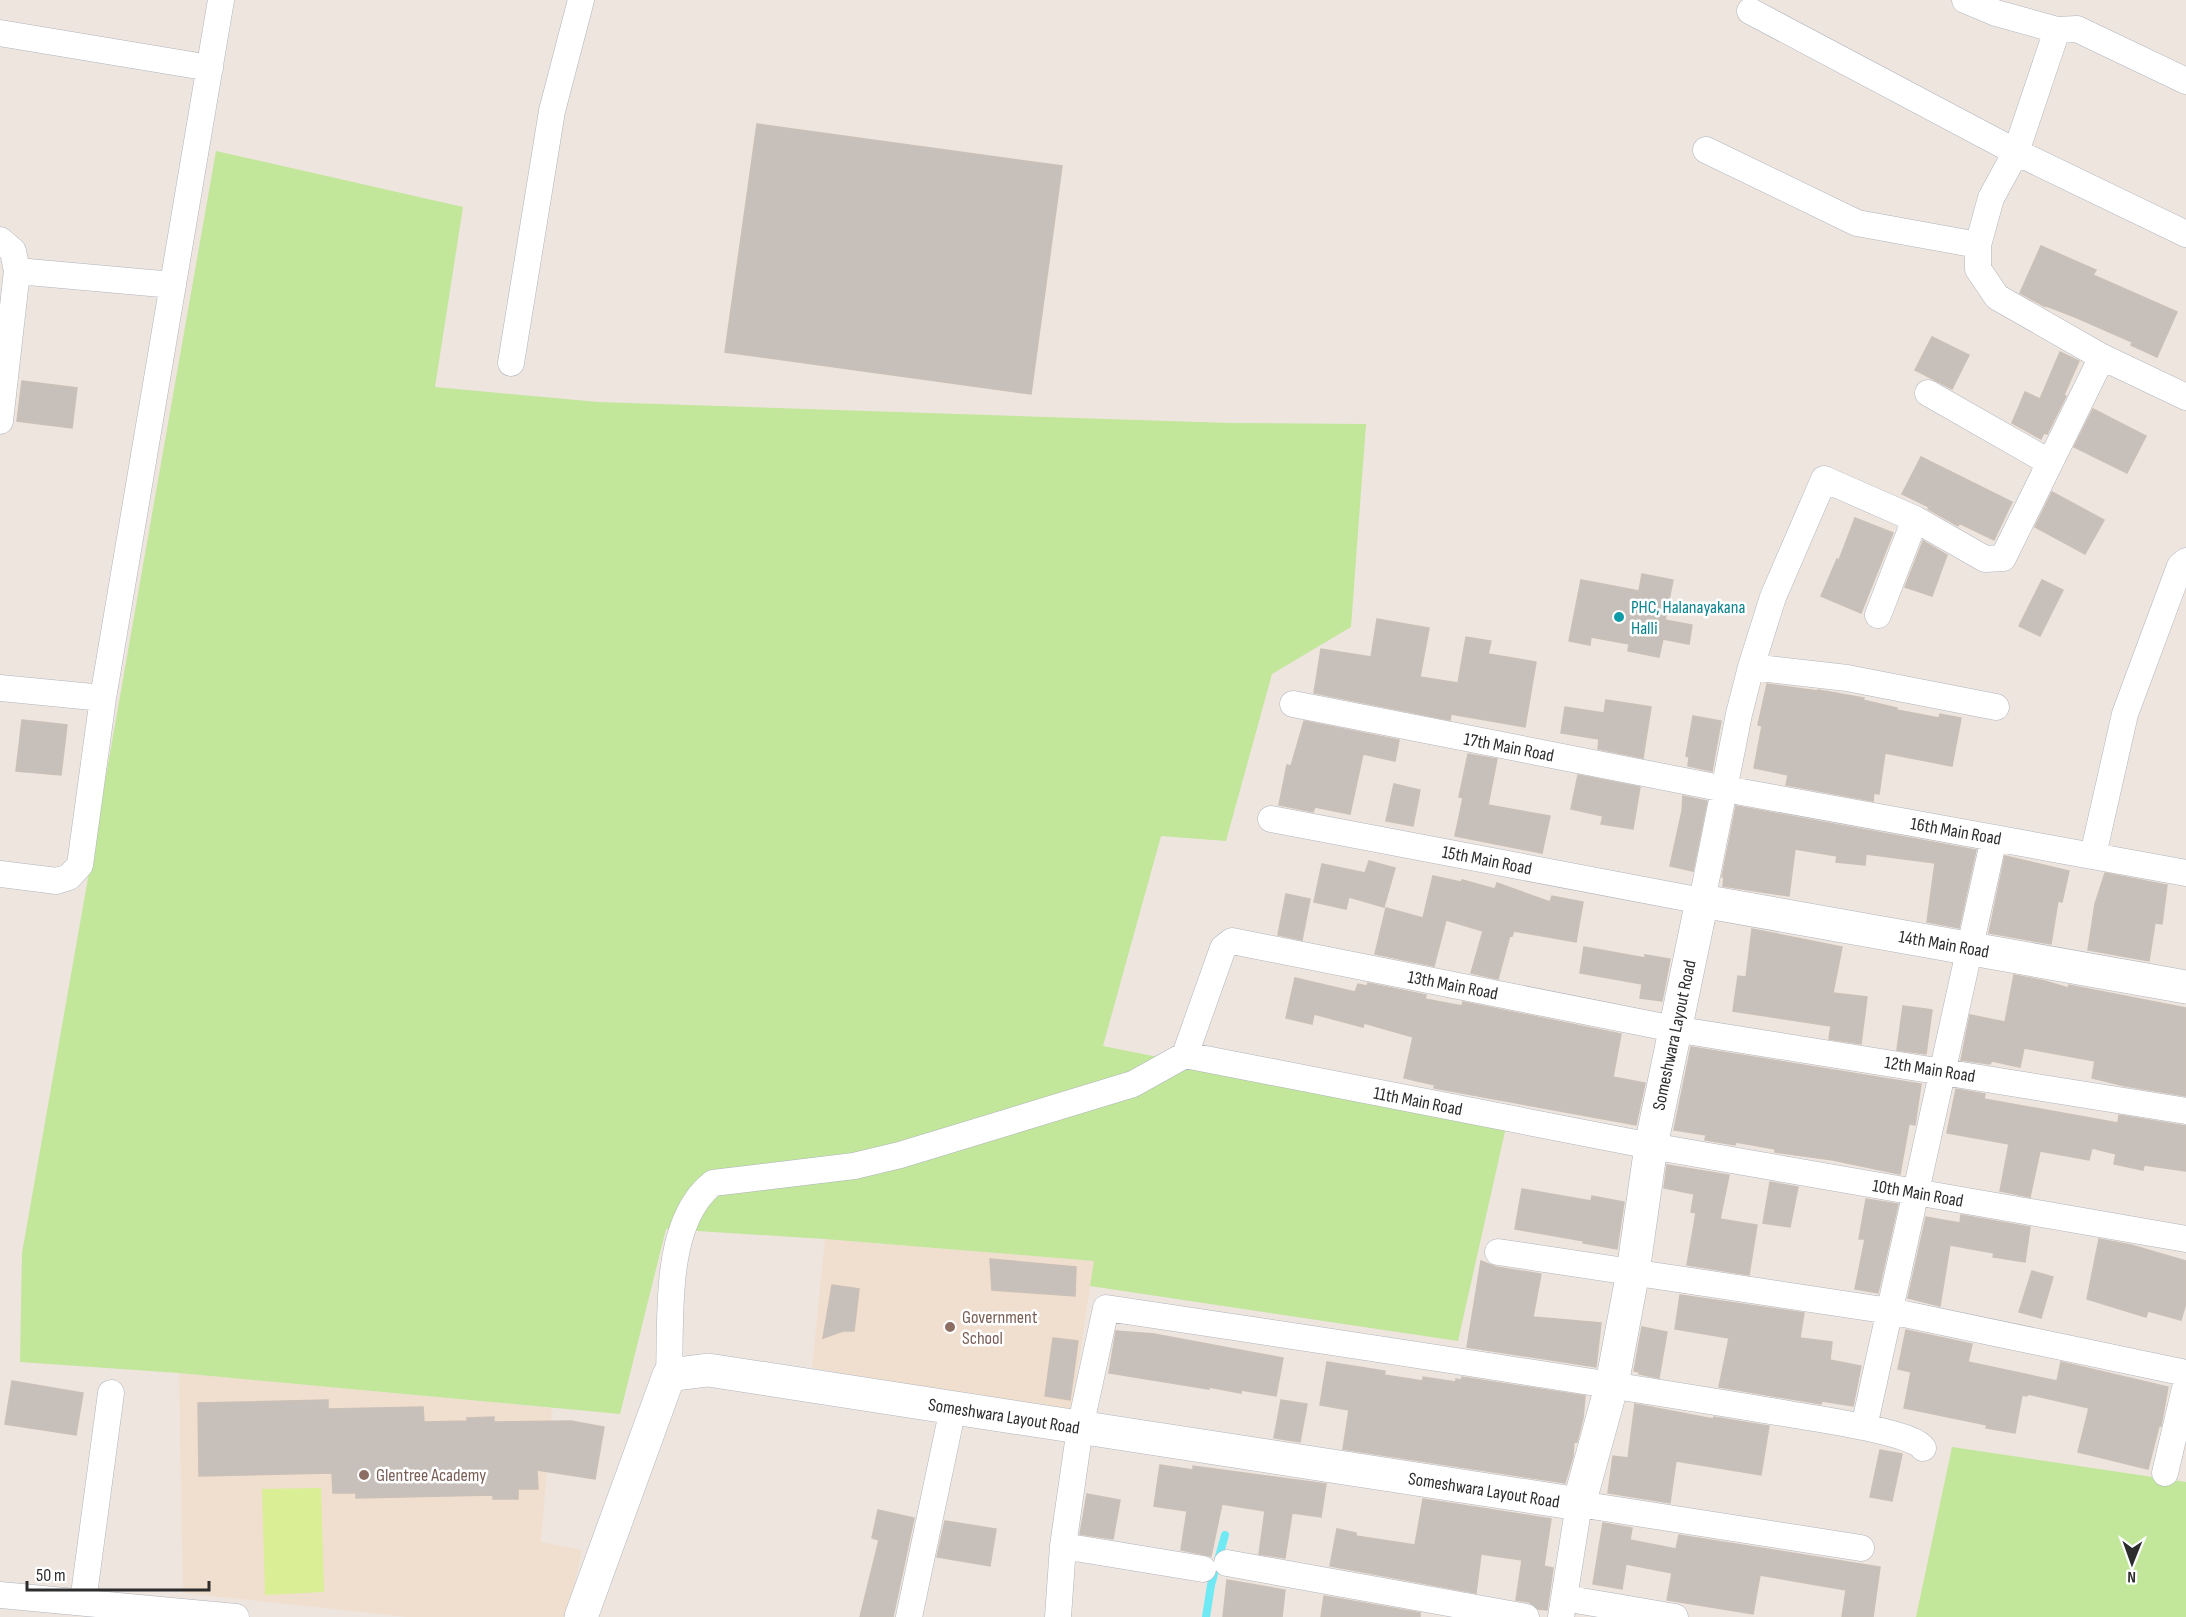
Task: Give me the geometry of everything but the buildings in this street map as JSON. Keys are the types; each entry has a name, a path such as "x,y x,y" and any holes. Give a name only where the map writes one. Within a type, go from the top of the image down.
{"street":[{"path":"0,874 57,881 69,877 80,865 103,698 221,0"},
{"path":"511,363 552,111 581,0"},
{"path":"1965,0 1996,13 2057,30 2077,29 2186,81"},
{"path":"1750,11 2016,152 2186,234"},
{"path":"2057,30 2016,152 1991,198 1978,245 1978,269 1997,297 2102,357 2186,397"},
{"path":"0,33 210,68"},
{"path":"1706,150 1857,223 1978,245"},
{"path":"0,240 13,250 17,271 0,421"},
{"path":"17,271 173,285"},
{"path":"1878,615 1915,519 1985,559 2003,558 2102,357"},
{"path":"1928,393 2049,462"},
{"name":"Someshwara Layout Road","path":"669,1375 708,1370 1579,1504 1612,1384 1633,1272 1651,1146 1739,714 1773,597 1824,479 1915,519"},
{"path":"2093,855 2125,714 2180,566 2186,561"},
{"path":"1751,667 1847,678 1996,707"},
{"path":"0,688 103,698"},
{"name":"17th Main Road","path":"1293,704 1725,789"},
{"name":"16th Main Road","path":"1725,789 2186,873"},
{"name":"15th Main Road","path":"1271,819 1702,901"},
{"path":"1864,1427 1994,838"},
{"name":"14th Main Road","path":"1702,901 2186,987"},
{"name":"13th Main Road","path":"1185,1055 1222,948 1232,941 1674,1029"},
{"name":"12th Main Road","path":"1674,1029 2186,1110"},
{"path":"581,1617 669,1375 672,1273 684,1225 697,1200 713,1183 854,1166 900,1155 1133,1084 1185,1055"},
{"name":"11th Main Road","path":"1185,1055 1651,1146"},
{"name":"10th Main Road","path":"1651,1146 2186,1239"},
{"path":"1498,1252 1890,1311 2186,1373"},
{"path":"1058,1617 1063,1545 1080,1428 1106,1308 1612,1384 1864,1427 1917,1442 1923,1448"},
{"path":"2165,1473 2186,1384"},
{"path":"83,1602 111,1393"},
{"path":"909,1617 953,1408"},
{"path":"1675,1617 1562,1607 1579,1504 1861,1548"},
{"path":"1063,1545 1215,1566 1526,1617"},
{"path":"0,1595 236,1617"}],"shaded area":[{"name":"Government School","path":"825,1239 1094,1261 1071,1413 812,1368"},
{"name":"Glentree Academy","path":"179,1373 552,1408 541,1542 582,1550 568,1617 408,1617 183,1593"}],"green space":[{"path":"216,151 463,207 435,387 598,402 1229,423 1366,424 1351,627 1272,674 1226,841 1161,836 1103,1046 1506,1127 1458,1341 1090,1286 1094,1261 825,1239 666,1229 620,1414 179,1373 20,1362 22,1253"},
{"path":"1952,1447 2186,1482 2186,1617 1916,1617"},
{"path":"321,1488 324,1592 265,1595 262,1489"}],"waterway":[{"path":"1206,1617 1211,1585 1225,1535"}],"place":[{"name":"PHC, Halanayakana Halli","path":"1619,617"},
{"name":"Government School","path":"950,1327"},
{"name":"Glentree Academy","path":"364,1475"}]}
